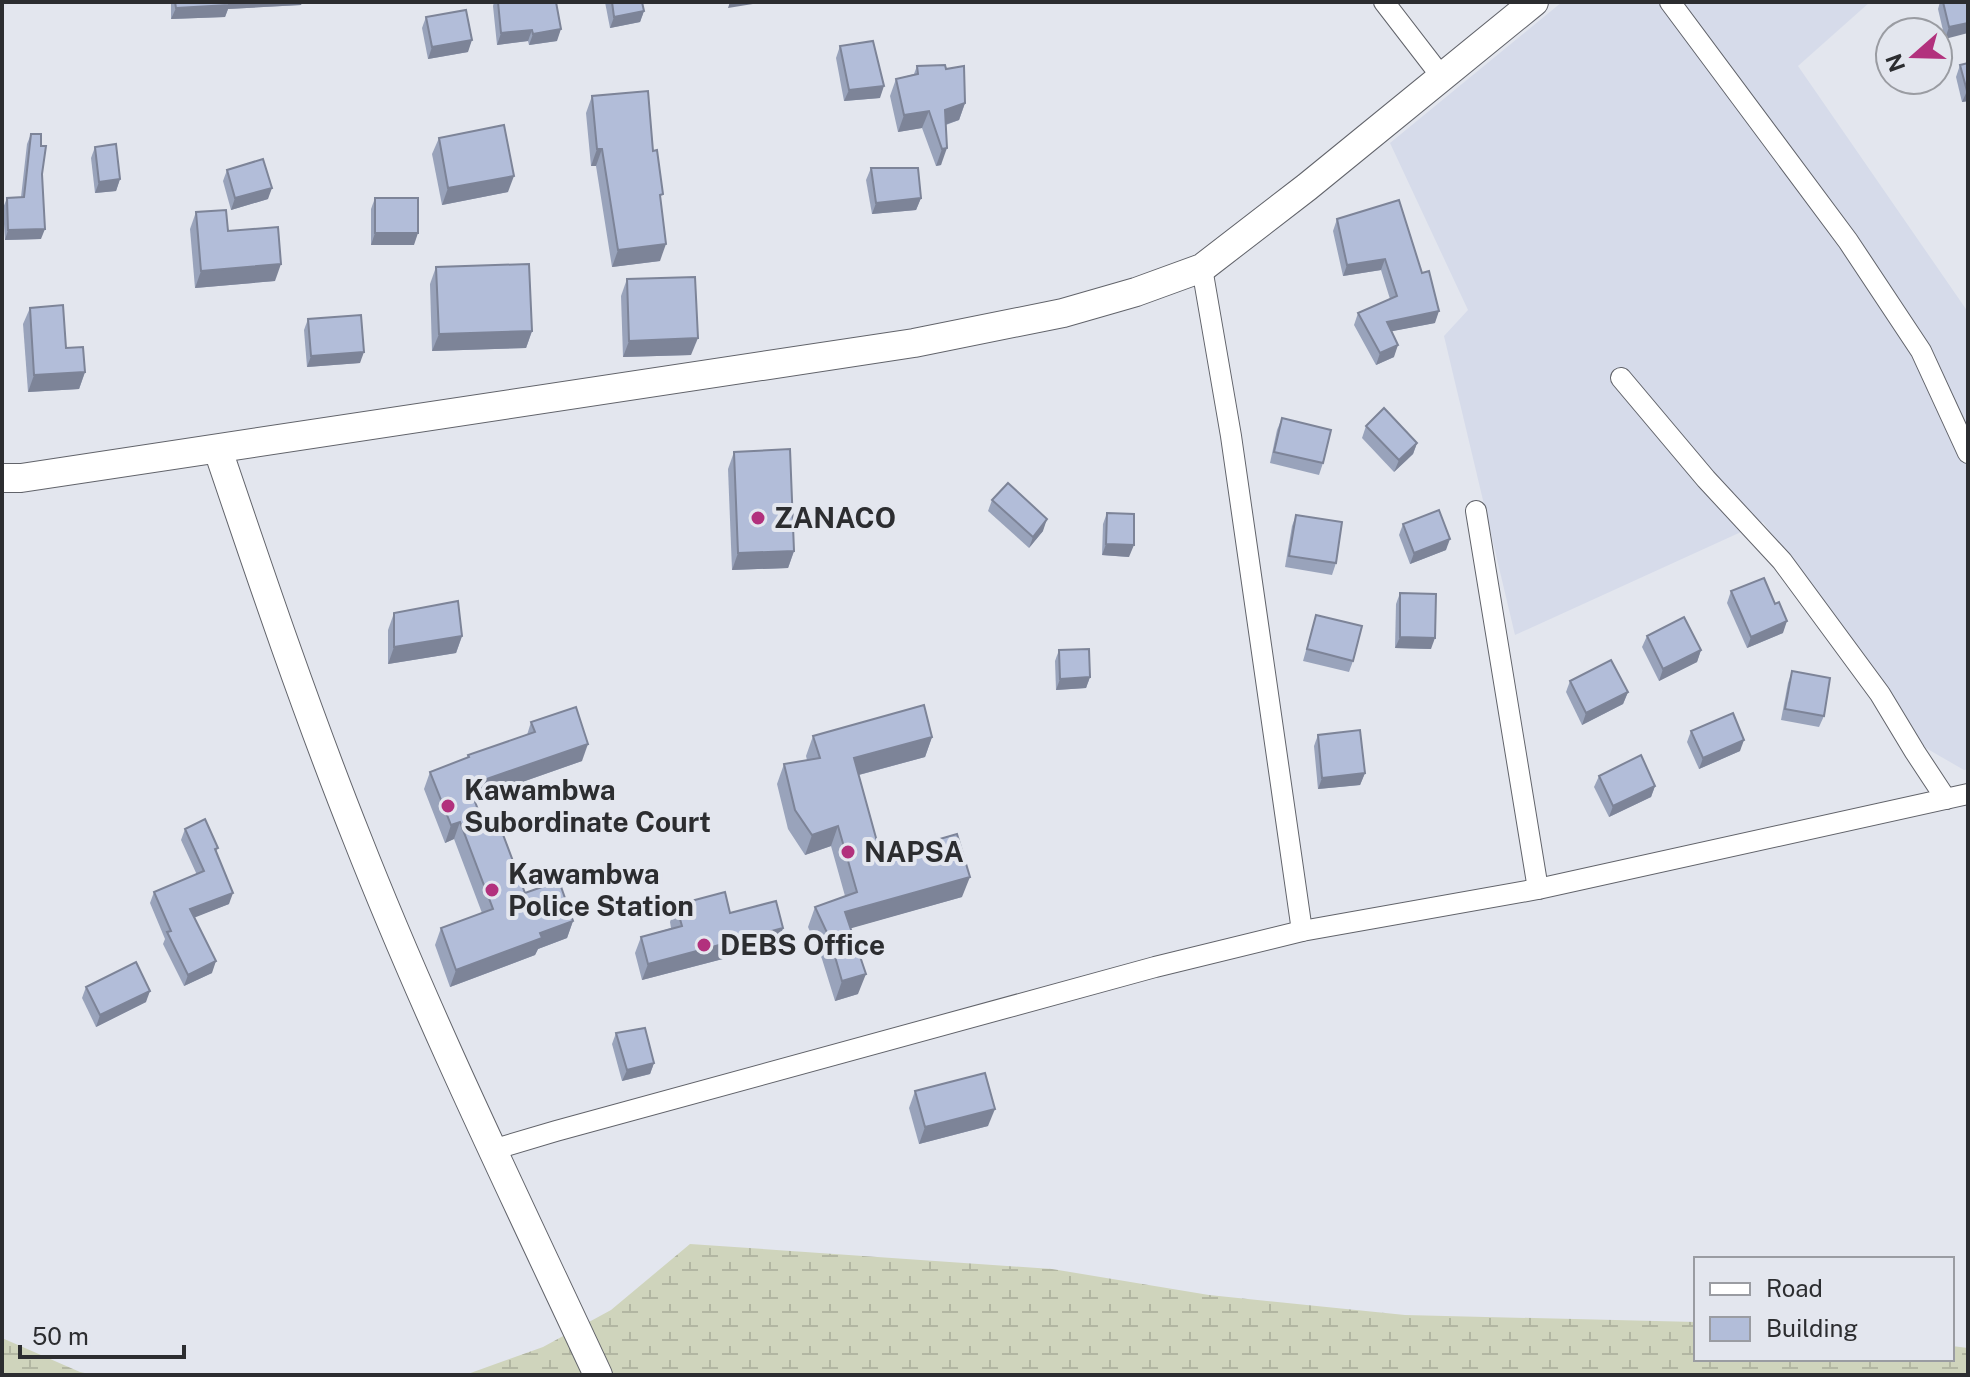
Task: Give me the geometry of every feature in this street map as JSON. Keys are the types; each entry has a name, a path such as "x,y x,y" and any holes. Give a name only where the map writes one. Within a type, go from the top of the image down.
{"main road":[{"path":"2,478 21,478 218,450 914,343 1063,313 1136,292 1202,268 1307,187 1534,2"},
{"path":"218,450 281,637 358,840 443,1041 598,1375"}],"street":[{"path":"1384,2 1441,76"},
{"path":"1670,2 1848,241 1921,351 1968,453"},
{"path":"1202,268 1231,436 1302,931"},
{"path":"1621,378 1706,479 1782,561 1880,694 1946,799"},
{"path":"1476,511 1538,889"},
{"path":"492,1150 1155,967 1302,931 1538,889 1968,794"}],"shaded area":[{"path":"1562,2 1870,2 1798,66 1968,312 1968,769 1964,770 1924,747 1763,522 1515,635 1444,336 1468,310 1390,143"}],"green space":[{"path":"690,1244 1052,1269 1209,1295 1405,1315 1694,1322 1694,1361 1954,1361 1954,1346 1968,1348 1968,1375 465,1375 543,1347 611,1310"},
{"path":"2,1338 80,1372 94,1375 2,1375"}],"building":[{"path":"175,2 229,2 229,5 176,8"},
{"path":"498,2 556,2 561,29 533,34 532,30 501,33"},
{"path":"612,2 642,2 644,11 614,17"},
{"path":"1943,2 1968,2 1968,23 1954,26 1954,16 1946,16"},
{"path":"466,10 472,40 432,47 426,17"},
{"path":"873,41 884,86 849,90 840,46"},
{"path":"1968,63 1968,91 1967,91 1960,65"},
{"path":"945,65 946,69 964,66 965,103 945,110 947,148 942,149 929,111 904,115 896,79 918,74 917,66"},
{"path":"648,91 653,151 657,150 663,194 660,195 666,244 618,250 602,149 597,149 592,96"},
{"path":"504,125 514,176 448,188 439,138"},
{"path":"31,134 41,134 41,146 46,146 42,174 45,229 8,230 7,198 24,197"},
{"path":"116,144 120,179 99,182 95,147"},
{"path":"263,159 272,188 235,198 227,170"},
{"path":"871,168 918,168 921,198 876,203"},
{"path":"375,198 418,198 418,233 375,233"},
{"path":"1399,200 1422,273 1429,271 1439,311 1387,322 1398,345 1380,353 1358,313 1397,296 1385,259 1347,265 1337,219"},
{"path":"226,210 228,231 278,227 281,264 201,271 196,212"},
{"path":"529,264 532,331 439,334 436,267"},
{"path":"695,277 698,338 629,341 627,279"},
{"path":"63,305 66,348 83,347 85,372 34,375 30,308"},
{"path":"361,315 364,352 311,356 308,319"},
{"path":"1384,408 1417,443 1399,460 1366,426"},
{"path":"1282,418 1331,430 1323,463 1274,452"},
{"name":"ZANACO","path":"790,449 794,551 738,553 734,452"},
{"path":"1008,483 1047,519 1033,537 992,500"},
{"path":"1439,510 1450,539 1414,553 1403,524"},
{"path":"1107,513 1134,514 1134,545 1106,544"},
{"path":"1296,515 1342,522 1336,563 1289,556"},
{"path":"1764,578 1775,604 1779,602 1787,621 1751,637 1731,591"},
{"path":"1400,593 1436,594 1435,638 1400,637"},
{"path":"458,601 462,636 394,647 394,613"},
{"path":"1316,615 1362,626 1353,661 1307,649"},
{"path":"1684,617 1701,650 1663,669 1647,636"},
{"path":"1089,649 1090,677 1060,679 1059,650"},
{"path":"1611,660 1628,692 1586,713 1570,681"},
{"path":"1792,671 1830,678 1824,716 1785,709"},
{"path":"924,705 932,737 854,758 881,856 957,834 970,877 845,912 866,974 842,981 830,939 815,907 857,892 838,826 812,835 795,810 784,764 820,758 813,736"},
{"path":"576,707 588,744 469,785 485,829 499,824 525,893 559,881 573,921 540,933 542,938 456,970 441,928 493,909 460,822 451,825 430,772 535,732 531,722"},
{"path":"1733,713 1744,740 1703,758 1691,731"},
{"path":"1360,730 1365,773 1322,778 1318,735"},
{"path":"1641,755 1655,786 1613,806 1599,776"},
{"path":"205,819 233,893 190,909 216,961 188,975 167,932 171,931 154,892 204,871 185,829"},
{"path":"725,892 730,913 776,901 783,928 648,964 641,937 682,926 676,905"},
{"path":"136,962 150,991 100,1015 86,987"},
{"path":"645,1028 654,1063 627,1070 616,1033"},
{"path":"985,1073 995,1109 925,1127 915,1091"}],"place":[{"name":"ZANACO","path":"758,518"},
{"name":"Kawambwa Subordinate Court","path":"448,806"},
{"name":"NAPSA","path":"848,852"},
{"name":"Kawambwa Police Station","path":"492,890"},
{"name":"DEBS Office","path":"704,945"}]}
